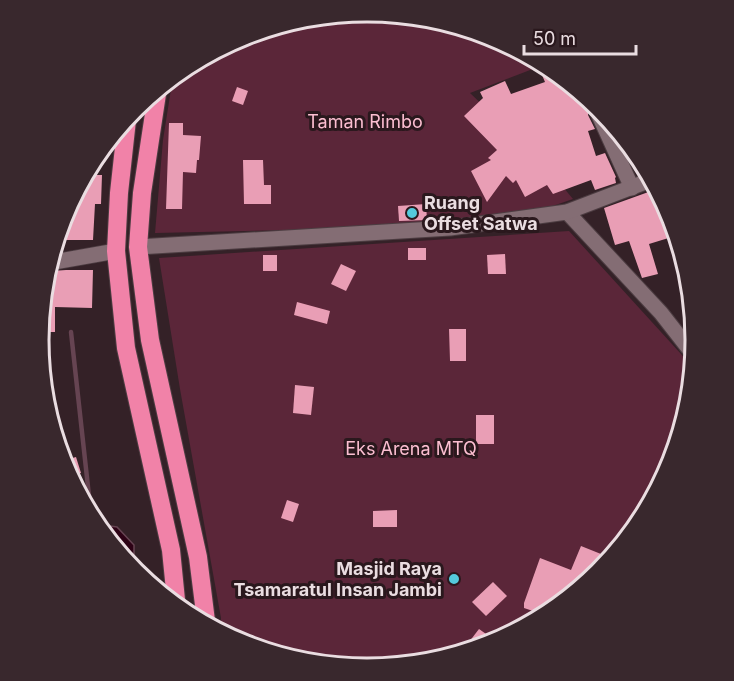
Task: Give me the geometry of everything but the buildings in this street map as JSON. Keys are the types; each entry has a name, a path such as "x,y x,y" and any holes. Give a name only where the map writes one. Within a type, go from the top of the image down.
{"highway":[{"path":"156,102 142,193 138,247 150,340 198,557 205,614"},
{"path":"125,134 116,250 126,348 171,550 175,595"}],"street":[{"path":"606,131 632,188"},
{"path":"138,247 450,228 567,212 643,183"},
{"path":"567,212 661,313 685,344"},
{"path":"59,261 116,250"}],"green space":[{"name":"Taman Rimbo","path":"367,22 409,25 469,39 508,55 533,69 470,93 543,163 573,199 535,212 376,228 155,233 163,140 171,90 226,55 265,39 325,25"},
{"name":"Eks Arena MTQ","path":"569,231 684,357 679,403 661,462 642,500 619,534 577,580 544,605 489,634 449,648 409,656 346,658 285,648 245,634 221,623 159,258"}],"shaded area":[{"path":"109,526 117,527 134,545 134,556"}],"waterway":[{"path":"71,332 89,494"}],"place":[{"name":"Ruang Offset Satwa","path":"412,213"},
{"name":"Masjid Raya Tsamaratul Insan Jambi","path":"454,579"}]}
